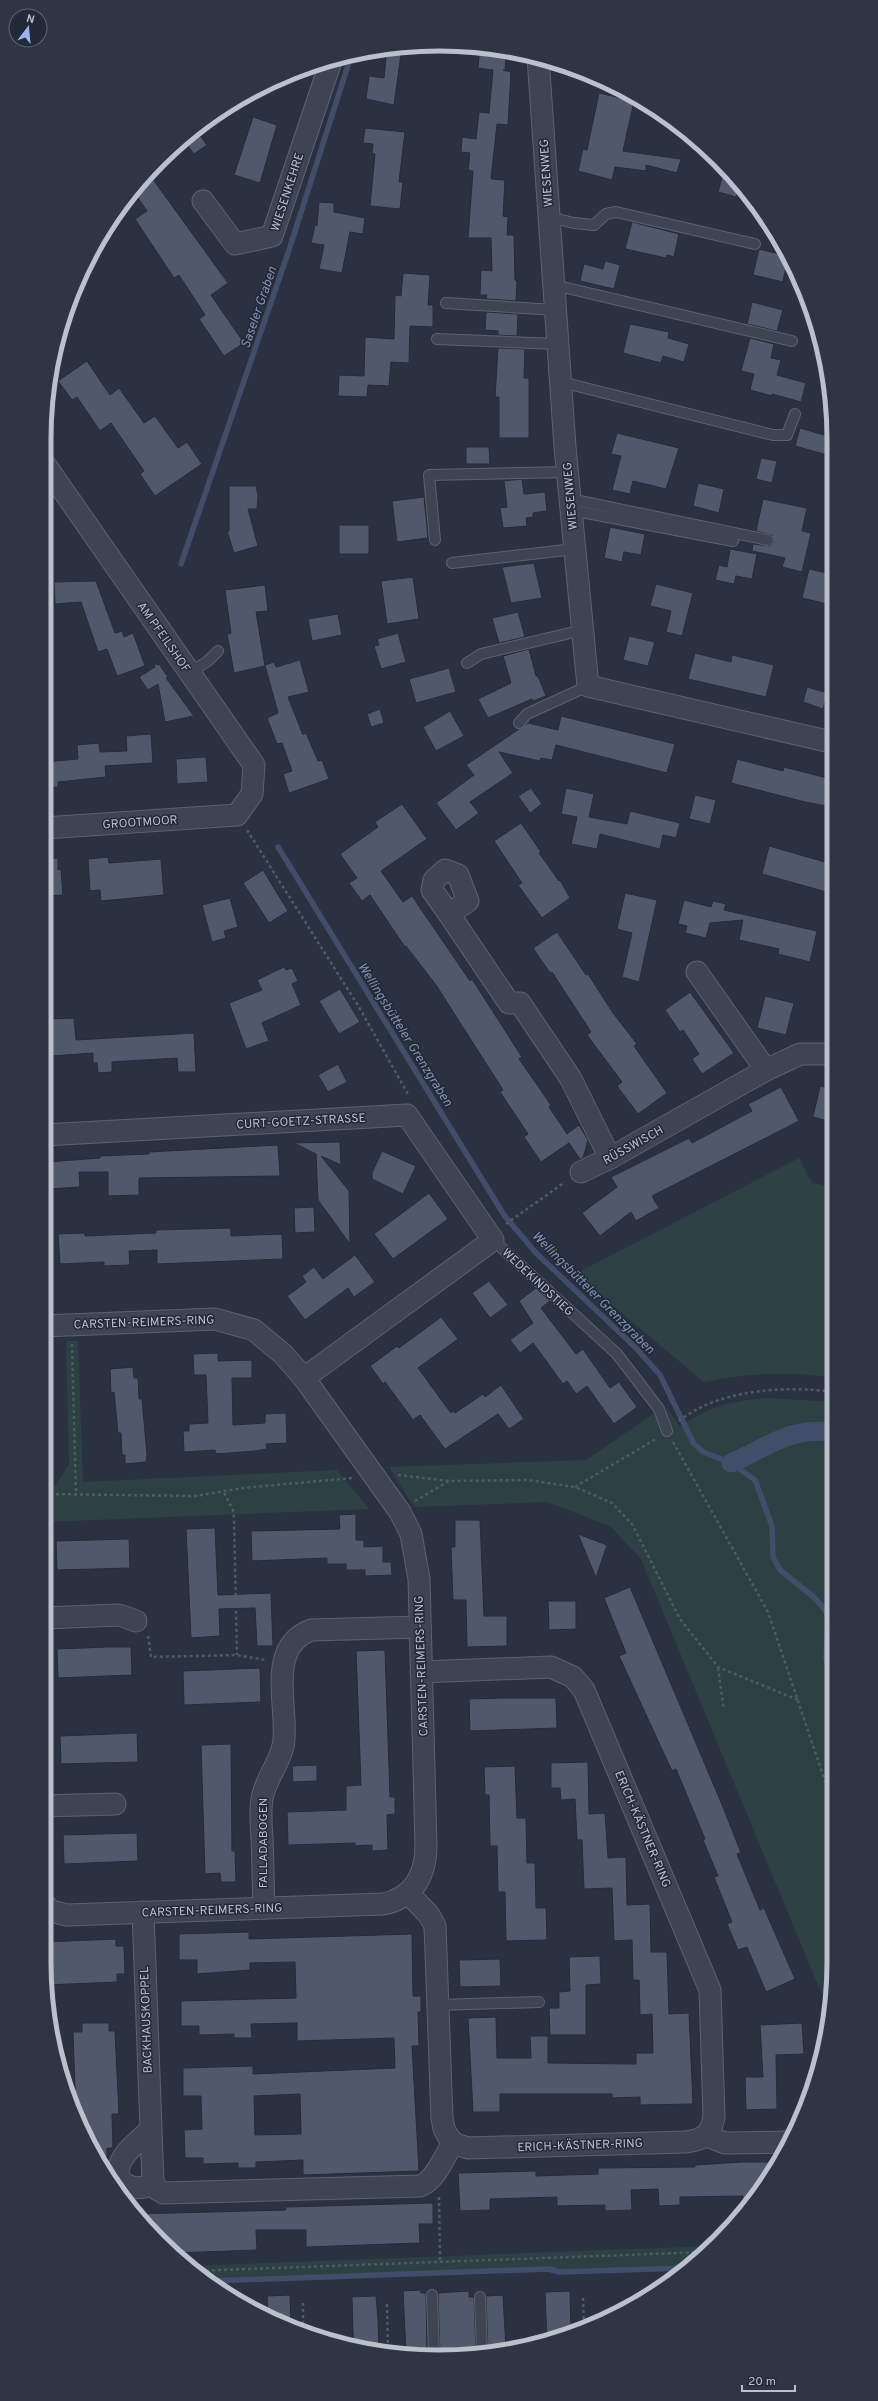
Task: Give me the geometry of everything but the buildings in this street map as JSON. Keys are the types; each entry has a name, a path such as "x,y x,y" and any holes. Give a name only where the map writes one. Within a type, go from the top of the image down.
{"street":[{"name":"WIESENWEG","path":"538,64 568,472 588,686"},
{"name":"WIESENKEHRE","path":"203,201 236,244 272,236 329,67"},
{"name":"AM PFEILSHOF","path":"51,474 254,766 252,794 237,815"},
{"path":"588,686 827,741"},
{"name":"GROOTMOOR","path":"51,828 237,815"},
{"path":"449,914 509,1003 520,1004 571,1079 610,1158"},
{"path":"697,972 766,1070"},
{"name":"RÜSSWISCH","path":"581,1172 610,1158 766,1070 800,1054 827,1054"},
{"path":"407,1115 498,1233"},
{"name":"CURT-GOETZ-STRASSE","path":"51,1136 407,1115"},
{"name":"WEDEKINDSTIEG","path":"304,1378 498,1233"},
{"name":"CARSTEN-REIMERS-RING","path":"51,1326 215,1319 228,1321 254,1330 269,1341 304,1378 400,1512 411,1534 417,1561 426,1859 421,1877 409,1894 397,1900 375,1905 68,1915 51,1911"},
{"path":"51,1618 119,1615 136,1621"},
{"name":"FALLADABOGEN","path":"264,1908 261,1807 265,1786 283,1747 284,1662 292,1642 312,1630 420,1627"},
{"name":"ERICH-KÄSTNER-RING","path":"421,1672 551,1668 573,1677 584,1690 710,1990 714,2117 711,2130 707,2136 701,2139 685,2142 512,2148 473,2148 453,2142"},
{"path":"51,1806 115,1804"},
{"path":"151,2129 123,2157 118,2169 120,2179 129,2187 142,2189 153,2183 158,2190 163,2193 420,2186 426,2183 453,2142 446,2135 442,2118 435,1926 429,1915 409,1894"},
{"name":"BACKHAUSKOPPEL","path":"143,1912 153,2183"},
{"path":"707,2136 725,2144 783,2142"}],"lane":[{"path":"549,217 574,223 594,225 606,214 616,212 755,244"},
{"path":"554,285 792,341"},
{"path":"446,303 556,310"},
{"path":"437,339 558,344"},
{"path":"561,382 774,435 788,435 794,414"},
{"path":"435,540 429,475 568,472"},
{"path":"571,505 768,540"},
{"path":"571,505 733,542"},
{"path":"452,563 575,549"},
{"path":"467,664 481,654 583,630"},
{"path":"189,673 208,661 218,651"},
{"path":"519,723 527,714 588,686"},
{"name":"WEDEKINDSTIEG","path":"498,1233 617,1354 659,1409 667,1431"},
{"path":"438,2005 539,2002"},
{"path":"432,2295 434,2350"},
{"path":"480,2297 482,2348"}],"path":[{"path":"237,815 358,1007 402,1082 409,1096 407,1115"},
{"path":"498,1233 527,1208 581,1172"},
{"path":"71,1325 76,1494"},
{"path":"693,1410 735,1394 810,1389 827,1391"},
{"path":"575,1487 645,1447 667,1431 768,1612 827,1787"},
{"path":"51,1494 196,1496 224,1493 244,1488 350,1479 372,1473 449,1481 528,1480 575,1487 612,1503 632,1524 680,1619 718,1667 798,1700"},
{"path":"400,1512 449,1481"},
{"path":"224,1493 233,1510 234,1518 237,1655"},
{"path":"136,1621 147,1630 151,1657 237,1655 284,1662"},
{"path":"718,1667 724,1710"},
{"path":"432,2176 439,2194 440,2262"},
{"path":"204,2271 697,2252"},
{"path":"583,2298 584,2321"},
{"path":"303,2303 303,2325"},
{"path":"387,2304 388,2347"}],"green space":[{"path":"799,1158 812,1183 827,1186 827,1377 801,1374 768,1374 704,1382 575,1274"},
{"path":"66,1341 78,1341 83,1482 337,1470 369,1509 51,1522 51,1485 56,1485 69,1464"},
{"path":"767,1398 827,1402 827,1962 825,2002 641,1559 610,1526 547,1502 414,1507 389,1467 586,1460 656,1412 667,1408 680,1427 711,1409 743,1401"},
{"path":"703,2246 680,2266 217,2281 198,2266"}],"waterway":[{"name":"Saseler Graben","path":"181,564 289,250 349,61"},
{"name":"Wellingsbütteler Grenzgraben","path":"278,847 504,1215 536,1253 636,1348 660,1375 694,1444 703,1452 731,1463 755,1480 772,1526 773,1557 780,1570 815,1598 827,1613"},
{"path":"731,1463 791,1435 803,1432 827,1432"},
{"name":"Wellingsbütteler Grenzgraben","path":"827,1636 827,1662"},
{"path":"217,2281 549,2269 559,2272 677,2268"}]}
